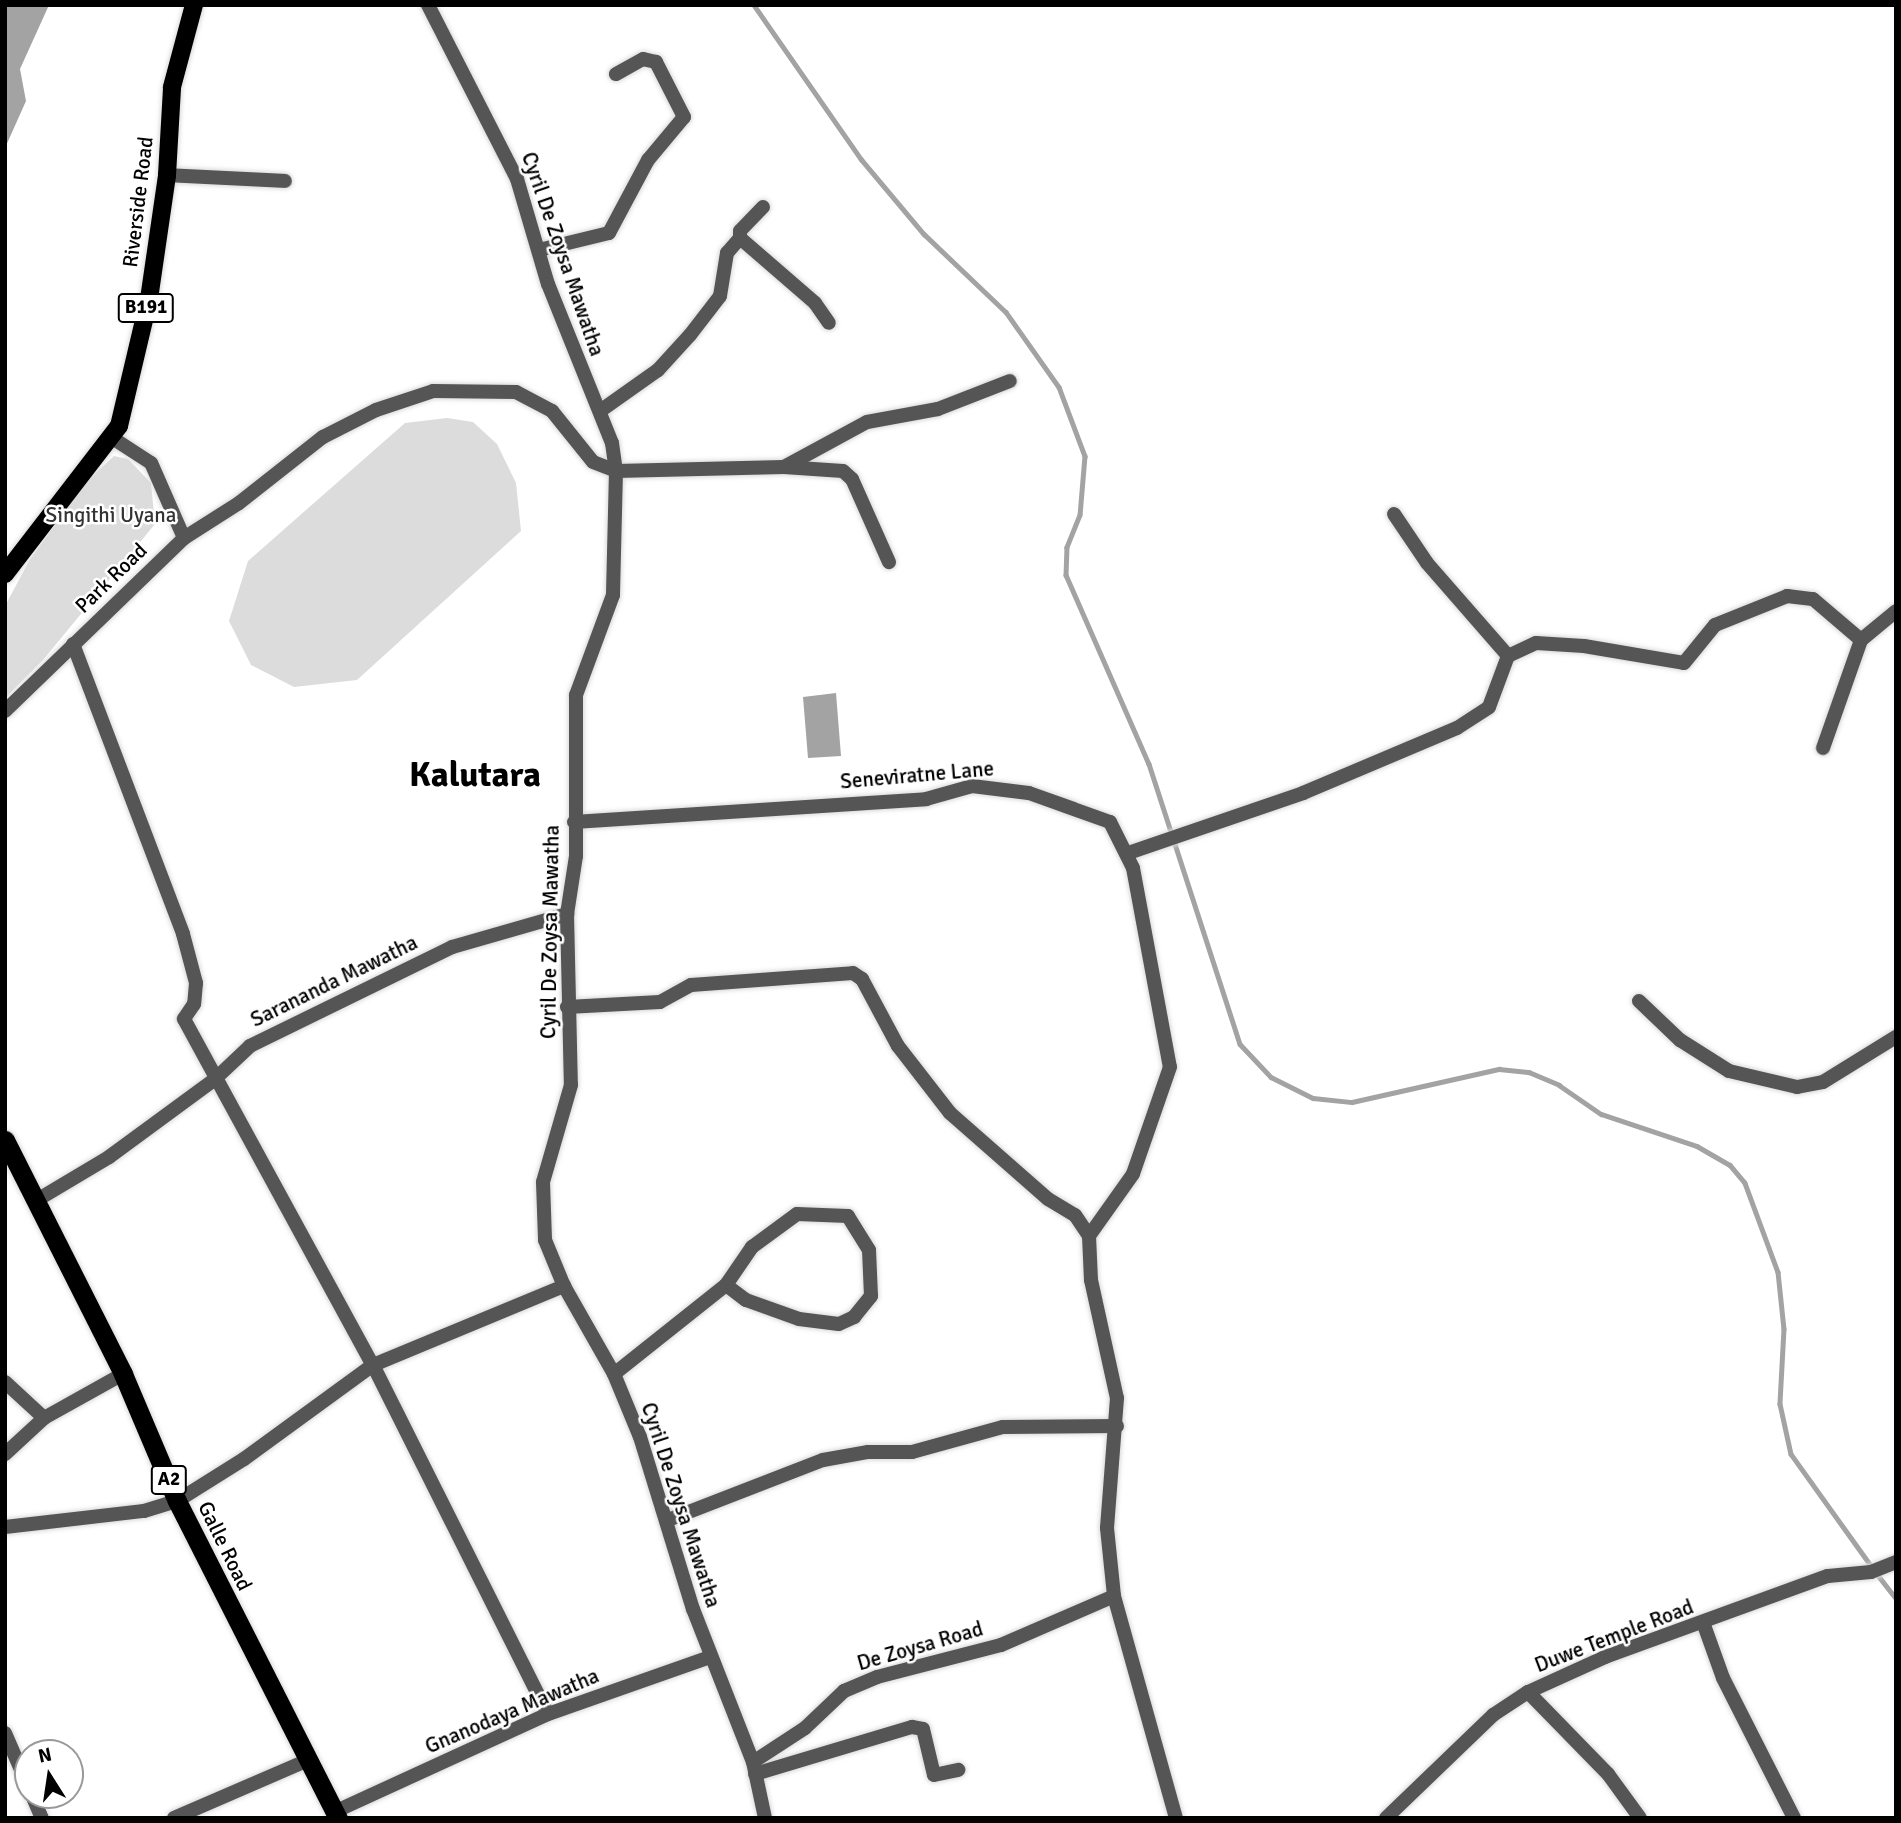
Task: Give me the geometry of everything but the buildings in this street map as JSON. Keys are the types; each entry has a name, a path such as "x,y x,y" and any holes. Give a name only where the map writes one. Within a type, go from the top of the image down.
{"highway":[{"name":"Galle Road","path":"5,1140 123,1374 177,1501 306,1761 336,1815"}],"main road":[{"name":"Riverside Road","path":"5,574 119,426 149,299 167,174 172,87 194,5"}],"street":[{"name":"Cyril De Zoysa Mawatha","path":"428,5 503,147 552,296 600,411 616,471 613,595 576,695 576,856 567,914 567,1007 571,1085 543,1182 545,1240 564,1286 614,1374 668,1520 710,1657 754,1768 765,1818"},
{"path":"539,250 609,233 648,160 684,117 656,62 643,59 617,74"},
{"path":"167,174 285,181"},
{"path":"600,411 658,370 690,335 720,296 727,253 740,238 740,231 762,207"},
{"path":"740,238 815,303 830,323"},
{"path":"784,467 867,422 938,408 1010,381"},
{"name":"Park Road","path":"5,711 184,537 239,503 323,437 376,410 433,391 516,392 552,411 593,462 616,471"},
{"path":"110,437 151,463 184,537"},
{"path":"616,471 784,467 843,471 852,479 889,562"},
{"path":"1394,514 1433,569 1508,656"},
{"path":"1128,853 1362,770 1457,728 1489,706 1508,656 1536,643 1584,646 1684,663 1715,625 1787,596 1814,599 1861,640"},
{"path":"1823,748 1861,640 1896,611"},
{"path":"73,643 183,934 196,983 194,1004 184,1018 373,1365 548,1714"},
{"name":"Seneviratne Lane","path":"574,822 926,799 972,786 1001,787 1090,811 1110,822 1128,853 1170,1068 1133,1174 1089,1236"},
{"name":"Sarananda Mawatha","path":"37,1200 109,1157 215,1079 250,1046 359,990 453,947 567,914"},
{"path":"567,1007 660,1002 691,985 853,972 862,979 898,1046 950,1114 1048,1199 1075,1215 1089,1236 1091,1280 1117,1398 1117,1426 1107,1528 1114,1597 1176,1818"},
{"path":"1639,1001 1680,1040 1729,1072 1797,1087 1823,1082 1896,1037"},
{"path":"614,1374 726,1285 752,1247 797,1214 848,1216 869,1250 871,1296 854,1317 839,1324 799,1319 746,1300 726,1285"},
{"path":"5,1527 145,1511 177,1501 244,1459 373,1365 564,1286"},
{"path":"5,1454 44,1418 123,1374"},
{"path":"5,1382 44,1418"},
{"path":"668,1520 823,1460 868,1452 912,1452 1003,1427 1117,1426"},
{"name":"Duwe Temple Road","path":"1386,1818 1493,1715 1528,1692 1605,1657 1704,1625 1828,1576 1871,1572 1896,1562"},
{"name":"De Zoysa Road","path":"754,1768 805,1728 844,1691 877,1677 1001,1645 1114,1597"},
{"path":"1704,1625 1723,1678 1794,1818"},
{"name":"Gnanodaya Mawatha","path":"336,1815 548,1714 710,1657"},
{"path":"1528,1692 1608,1774 1640,1818"},
{"path":"754,1768 912,1727 923,1729 934,1775 958,1770"},
{"path":"5,1733 14,1754"},
{"path":"174,1818 306,1761"}],"green space":[{"path":"447,418 473,422 497,444 516,483 521,531 357,680 294,687 251,665 229,621 248,561 405,423"},
{"name":"Singithi Uyana","path":"114,456 128,459 151,483 155,524 43,660 5,698 5,606 29,561 87,481"}],"shaded area":[{"path":"5,5 49,5 20,69 26,101 5,148"},
{"path":"836,693 841,756 808,758 803,697"}],"waterway":[{"path":"754,5 861,159 924,234 1006,312 1059,387 1085,456 1080,515 1067,547 1066,575 1149,764 1240,1044 1271,1077 1313,1098 1352,1102 1499,1069 1529,1072 1559,1085 1601,1114 1697,1146 1730,1165 1745,1183 1778,1272 1784,1329 1780,1404 1791,1454 1872,1567"},
{"path":"1877,1574 1896,1598"}],"district":[{"name":"Kalutara","path":"475,775"}]}
